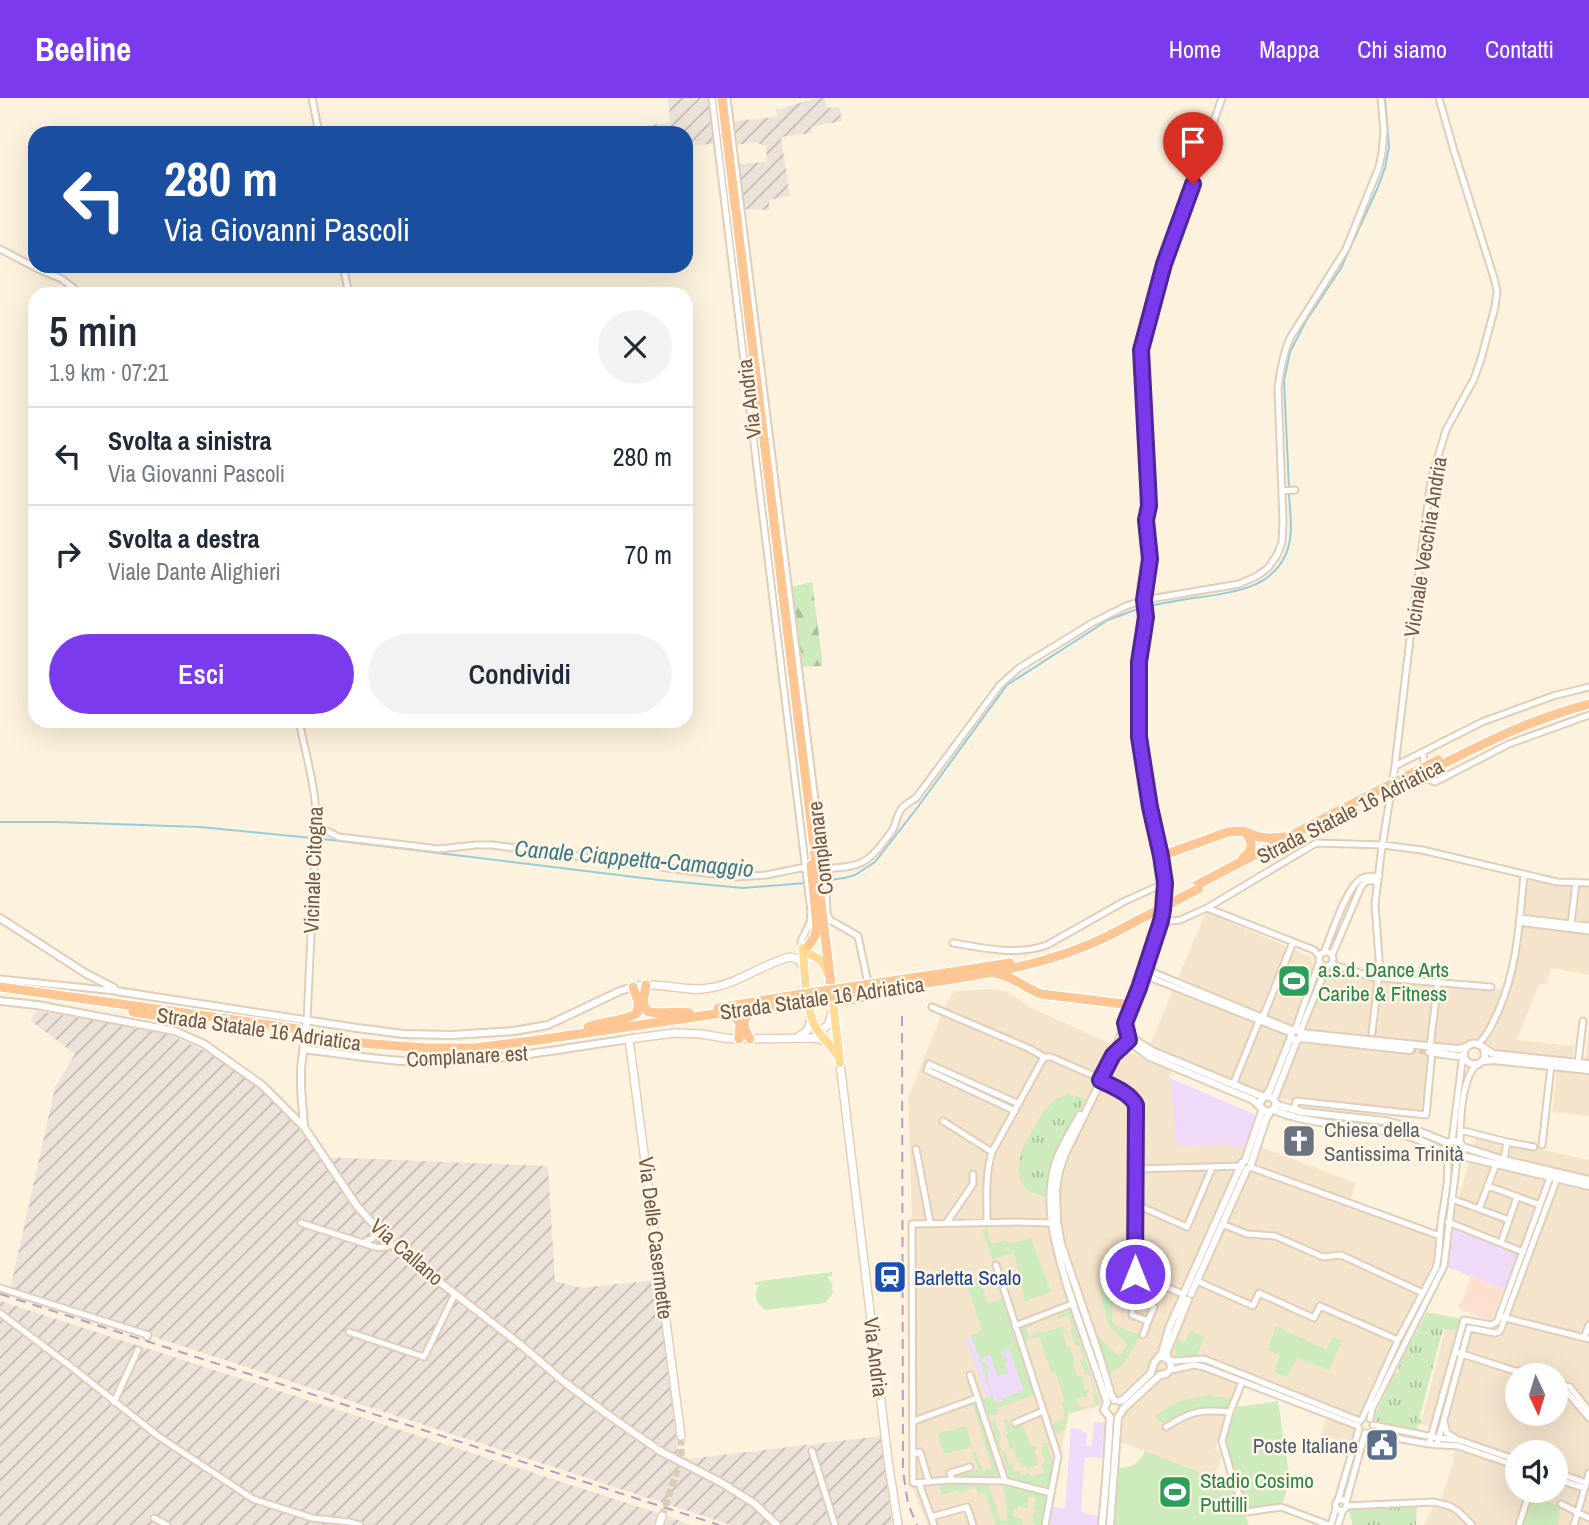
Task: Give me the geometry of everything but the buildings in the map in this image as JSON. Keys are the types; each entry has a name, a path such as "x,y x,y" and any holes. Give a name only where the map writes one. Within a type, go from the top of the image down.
{"highway":[{"path":"717,98 809,841 831,985"},
{"name":"Strada Statale 16 Adriatica","path":"1437,764 1509,726 1589,699"},
{"name":"Strada Statale 16 Adriatica","path":"946,976 990,973 1046,961 1079,949 1437,764 1522,726 1589,704"},
{"name":"Strada Statale 16 Adriatica","path":"1198,887 1232,866 1334,816"},
{"path":"1232,866 1251,849 1251,840 1243,831"},
{"path":"1161,856 1228,832 1243,831 1277,838 1290,836"},
{"path":"806,948 815,936 817,926 816,884"},
{"name":"Strada Statale 16 Adriatica","path":"316,1034 373,1044 425,1048 474,1048 531,1041 946,976 1044,955 1105,935"},
{"path":"1035,992 1028,984 1026,976 1028,971 1046,961"},
{"path":"990,973 1003,974 1041,994 1132,1006"},
{"path":"646,985 643,1003 647,1011 658,1014 678,1011 702,1019 734,1016 740,1023 739,1039"},
{"path":"588,1027 600,1022 629,1018 637,1013 639,1003 633,986"},
{"name":"Strada Statale 16 Adriatica","path":"0,987 297,1032"},
{"name":"Strada Statale 16 Adriatica","path":"0,992 297,1032 426,1043 502,1040 588,1027 779,1005 796,999"},
{"path":"750,1039 744,1026 748,1014 779,1005"}],"main road":[{"path":"633,986 707,989 727,983 806,948"},
{"path":"804,970 806,948"},
{"path":"806,948 822,962 831,985 840,1063"},
{"path":"775,962 795,957 801,961 804,970 811,1015 810,1026 795,1038"},
{"path":"811,1038 828,1025 833,1004"},
{"path":"811,1015 840,1063"},
{"path":"629,1039 682,1033 739,1039 811,1038 829,1044"},
{"name":"Via Delle Casermette","path":"629,1039 681,1436"},
{"name":"Via Andria","path":"840,1063 898,1525"},
{"path":"659,1525 662,1516"}],"street":[{"path":"312,98 318,126"},
{"name":"Via Andria","path":"717,98 786,699"},
{"name":"Via Andria","path":"727,98 801,690"},
{"path":"1110,1525 1118,1417 1121,1413 1073,1304 1055,1246 1053,1222 1059,1171 1100,1080 1125,1038 1125,1023 1139,988 1163,910 1165,883 1139,737 1139,662 1150,559 1146,520 1149,506 1141,350 1164,264 1222,98"},
{"path":"823,869 852,866 876,854 893,829 897,814 916,797 1007,677 1126,606 1240,584 1268,568 1282,542 1278,388 1285,350 1346,249 1379,167 1384,131 1381,98"},
{"name":"Vicinale Vecchia Andria","path":"1372,1033 1377,977 1378,878 1432,477 1446,430 1474,379 1481,359 1497,291 1439,98"},
{"path":"0,249 28,263"},
{"path":"49,273 72,287"},
{"path":"1282,491 1295,490"},
{"path":"1395,766 1482,722 1553,696 1589,687"},
{"name":"Complanare","path":"801,690 823,869 816,884"},
{"name":"Complanare","path":"786,699 806,867 830,920 858,936 867,982"},
{"path":"1423,752 1425,778 1435,782 1509,744 1589,715"},
{"name":"Vicinale Citogna","path":"301,728 316,795 317,831 307,1021"},
{"path":"317,831 323,829 339,836 439,849 492,845 736,877 766,876 806,867"},
{"path":"1161,922 1180,920 1207,908 1316,843 1383,845 1422,850 1557,882 1589,883"},
{"path":"1245,1375 1247,1380 1242,1382 1222,1441 1234,1483 1247,1512 1282,1507 1330,1525 1343,1507 1343,1500 1338,1500 1360,1424 1401,1342 1444,1266 1462,1145 1460,1130 1466,1082 1473,1068 1485,1055 1482,1044 1506,994 1516,955 1524,875"},
{"path":"1186,1295 1197,1281 1273,1106 1321,957 1344,904 1354,886 1363,878 1378,878"},
{"path":"1165,1359 1169,1328 1186,1295 1217,1216 1247,1165 1261,1114 1261,1100 1270,1090 1332,962 1361,887 1366,881 1378,878"},
{"path":"1571,924 1576,882"},
{"path":"953,943 1011,951 1037,949 1125,901 1165,883"},
{"path":"1207,908 1314,950 1332,962 1377,977 1491,987"},
{"path":"0,918 116,991"},
{"path":"1519,920 1571,924 1589,929"},
{"path":"1519,920 1589,929"},
{"path":"1233,1085 1293,942"},
{"path":"1321,957 1323,966 1332,962"},
{"path":"1148,959 1155,976"},
{"path":"1144,971 1296,1034 1410,1050"},
{"path":"1139,988 1155,976"},
{"path":"0,979 116,991 404,1034 452,1035 514,1031 548,1025 633,986"},
{"path":"1294,1110 1296,1101 1426,1115 1438,981"},
{"path":"831,985 867,982 869,988 863,997 833,1004"},
{"path":"143,995 146,1003"},
{"name":"Via Callano","path":"0,1001 37,1005 161,1028 185,1034 204,1044 262,1085 304,1127 357,1206 392,1245 607,1414 660,1451 722,1483 755,1504 777,1525"},
{"path":"932,1007 1044,1057 1051,1057 1100,1080 1135,1101 1135,1274 1132,1315 1148,1321"},
{"path":"158,1017 161,1028"},
{"path":"304,1127 301,1068 307,1021"},
{"path":"1578,1063 1583,1021"},
{"path":"1296,1034 1431,1049 1459,1049 1472,1044 1482,1044 1494,1054 1589,1064"},
{"path":"1125,1038 1150,1057 1253,1100 1266,1112 1273,1106"},
{"path":"1125,1038 1265,1096 1273,1106 1300,1118 1384,1129 1407,1135 1433,1145 1452,1159 1460,1157 1589,1180"},
{"name":"Complanare est","path":"304,1049 390,1060 442,1062 517,1056 629,1039"},
{"path":"1426,1295 1439,1258 1448,1170 1445,1148 1450,1142 1466,1047"},
{"path":"1431,1049 1464,1057 1468,1063 1493,1060 1589,1070"},
{"path":"987,1222 988,1169 992,1152 1044,1057"},
{"path":"1542,1145 1551,1066"},
{"path":"1015,1111 928,1067 1019,1104"},
{"path":"1273,1106 1385,1121 1589,1186"},
{"path":"1365,1119 1366,1108"},
{"path":"943,1121 992,1152"},
{"path":"1460,1130 1534,1147"},
{"path":"1504,1160 1507,1142"},
{"path":"916,1149 930,1223"},
{"path":"1479,1209 1496,1164"},
{"path":"1135,1169 1247,1165 1440,1237"},
{"path":"1135,1204 1187,1227 1212,1168"},
{"path":"947,1223 973,1185 973,1174"},
{"path":"1526,1253 1540,1205 1555,1176"},
{"path":"1116,1403 1138,1387 1151,1373 1154,1363 1165,1359 1203,1359 1360,1424 1367,1433 1429,1444 1435,1440 1444,1419 1464,1320 1493,1325 1502,1317 1555,1176"},
{"path":"1488,1186 1540,1205"},
{"path":"1501,1243 1517,1197"},
{"path":"1452,1199 1509,1220"},
{"path":"934,1525 916,1483 913,1454 912,1224 1017,1219 1053,1222"},
{"path":"1441,1220 1526,1253"},
{"path":"1053,1222 1116,1403"},
{"path":"301,1223 378,1248 392,1245"},
{"path":"1222,1224 1247,1234 1275,1236 1323,1257 1341,1255 1426,1295"},
{"path":"363,1243 373,1238 376,1229"},
{"path":"996,1265 1058,1456 1045,1525"},
{"path":"1135,1274 1186,1295"},
{"path":"1197,1281 1253,1306 1259,1293 1314,1318 1320,1306 1401,1342"},
{"path":"0,1289 148,1335 147,1337"},
{"path":"349,1332 425,1357 455,1294"},
{"path":"1133,1298 1154,1307 1143,1335"},
{"path":"1015,1326 1073,1304 1078,1306 1081,1301"},
{"path":"0,1313 158,1436 253,1499 312,1518 349,1521 360,1525"},
{"path":"1502,1317 1587,1338 1589,1325"},
{"path":"1338,1525 1367,1433 1371,1431 1373,1409 1401,1342"},
{"path":"114,1402 138,1350"},
{"path":"1459,1353 1505,1369"},
{"path":"1435,1440 1434,1424 1459,1353"},
{"path":"1165,1359 1171,1364 1171,1370"},
{"path":"1102,1525 1110,1417 1104,1410 1160,1375 1185,1366 1204,1367 1360,1424 1372,1422 1505,1457"},
{"path":"1154,1368 1160,1375"},
{"path":"970,1375 1005,1481"},
{"path":"1568,1387 1589,1411"},
{"path":"1568,1393 1589,1418"},
{"path":"914,1421 977,1398"},
{"path":"1015,1423 1043,1411"},
{"path":"1166,1426 1194,1412 1230,1412"},
{"path":"1110,1417 1118,1417"},
{"path":"1444,1419 1447,1433 1505,1461"},
{"path":"1419,1434 1434,1424"},
{"path":"1435,1440 1459,1440"},
{"path":"812,1451 835,1525"},
{"path":"913,1454 920,1452 929,1482"},
{"path":"952,1480 950,1473 970,1466"},
{"path":"1574,1525 1589,1473"},
{"path":"1568,1479 1586,1489"},
{"path":"916,1483 952,1480 1005,1481 1052,1493"},
{"path":"1568,1483 1586,1489"},
{"path":"1343,1507 1434,1502 1450,1506 1472,1525"},
{"path":"1519,1525 1527,1503"},
{"path":"1561,1504 1589,1518"},
{"path":"931,1517 967,1507 973,1525"},
{"path":"154,1518 167,1525"}],"shaded area":[{"path":"668,98 708,98 713,144 693,145 693,126 648,125 670,123"},
{"path":"824,98 828,108 839,107 842,121 811,127 812,133 781,137 790,196 769,200 769,210 744,209 739,164 767,162 766,147 756,142 737,145 733,121 778,117 776,110"},
{"path":"1523,874 1589,885 1589,975 1551,968 1547,984 1539,984 1517,1040 1574,1046 1573,1060 1585,1061 1589,1029 1589,1116 1552,1112 1558,1059 1497,1054 1489,1050 1481,1039 1458,1047 1433,1045 1424,1112 1280,1099 1177,1061 1170,1078 1184,1145 1261,1147 1356,1183 1349,1205 1435,1238 1438,1247 1435,1268 1361,1417 1352,1445 1321,1435 1326,1417 1239,1383 1215,1449 1223,1453 1214,1478 1118,1441 1126,1409 1113,1391 1101,1395 1104,1405 1069,1414 1045,1525 928,1525 910,1483 912,1223 908,1098 945,1006 954,991 992,989 1008,992 1029,1007 1140,1057 1149,1047 1206,912 1311,957 1313,964 1322,967 1369,979 1504,989 1510,970"},
{"path":"36,1011 161,1031 216,1056 255,1083 284,1111 308,1138 319,1157 548,1166 555,1281 581,1288 657,1280 678,1453 688,1459 882,1436 892,1525 731,1525 10,1290 55,1087 75,1054 31,1021"},
{"path":"1170,1078 1259,1116 1247,1147 1225,1144 1177,1146"},
{"path":"1477,1135 1589,1160 1589,1525 1424,1525 1434,1505 1439,1505 1460,1437 1421,1424 1445,1329 1502,1337 1533,1247 1522,1247 1452,1221"},
{"path":"1452,1229 1518,1254 1504,1289 1447,1267"},
{"path":"1470,1276 1504,1289 1490,1321 1458,1308"},
{"path":"1002,1299 1034,1394 998,1408 999,1414 989,1416 983,1399 986,1397 966,1339 982,1332 975,1307"},
{"path":"0,1301 661,1514 691,1525 0,1525"},
{"path":"1094,1422 1106,1423 1104,1458 1085,1457 1081,1512 1102,1517 1100,1525 1048,1525 1051,1506 1065,1509 1071,1428 1082,1429 1082,1432 1087,1433 1086,1446 1092,1446"}],"green space":[{"path":"812,582 823,666 801,667 791,587"},
{"path":"1067,1094 1086,1098 1053,1159 1047,1198 1028,1191 1021,1181 1018,1169 1022,1149 1043,1112 1053,1101"},
{"path":"982,1229 987,1229 992,1244 1006,1240 1009,1244 1031,1238 1051,1292 1025,1301 1014,1253 992,1259"},
{"path":"1115,1244 1112,1322 1140,1335 1124,1364 1108,1376 1092,1327 1104,1343 1119,1356 1127,1345 1111,1328 1100,1292 1102,1266"},
{"path":"832,1272 832,1276 827,1277 832,1284 833,1293 825,1303 766,1310 756,1299 759,1285 755,1285 755,1282"},
{"path":"979,1278 988,1303 1002,1299 1034,1395 998,1408 998,1414 989,1416 983,1399 992,1395 971,1335 982,1331 966,1282","holes":["1009,1349 1024,1390 995,1403 988,1381 988,1368 982,1358 990,1355 998,1376 1008,1373 1005,1363 1008,1362 1001,1352"]},
{"path":"1070,1311 1100,1404 1068,1413 1065,1430 1057,1433 1053,1424 1065,1419 1062,1404 1065,1401 1055,1371 1051,1372 1039,1337 1025,1341 1020,1327 1033,1322 1035,1325 1026,1328 1029,1336 1063,1326 1068,1348 1071,1347 1076,1362 1073,1364 1077,1376 1082,1376 1085,1390 1089,1389 1086,1392 1089,1397 1076,1399 1079,1407 1088,1407 1096,1403 1093,1396 1096,1394 1089,1374 1085,1375 1080,1361 1083,1358 1079,1346 1075,1346 1070,1329 1073,1328 1068,1316 1059,1319 1057,1314"},
{"path":"1427,1312 1461,1319 1458,1331 1443,1329 1419,1419 1420,1425 1417,1431 1377,1423 1374,1417"},
{"path":"1276,1326 1326,1350 1333,1337 1342,1341 1329,1370 1297,1358 1287,1377 1274,1372 1280,1356 1268,1349"},
{"path":"1190,1331 1204,1337 1197,1356 1175,1359 1176,1339 1185,1342"},
{"path":"1209,1395 1231,1399 1227,1408 1193,1410 1162,1423 1155,1417 1180,1402"},
{"path":"1278,1401 1290,1481 1282,1504 1249,1508 1237,1481 1225,1441 1237,1407"},
{"path":"972,1403 976,1403 999,1478 955,1477 955,1474 979,1470 972,1452 976,1452 983,1471 992,1468"},
{"path":"1007,1419 1011,1428 1022,1424 1031,1447 1035,1446 1038,1465 1027,1469 1018,1462 1006,1435 1008,1434 1003,1421"},
{"path":"996,1420 1002,1451 1005,1451 1009,1465 1013,1464 1014,1472 1019,1471 1021,1476 1029,1473 1031,1477 1044,1472 1041,1464 1046,1462 1041,1449 1044,1447 1042,1443 1046,1442 1054,1465 1049,1489 1008,1479 1008,1471 991,1422"},
{"path":"966,1426 972,1447 944,1454 938,1434"},
{"name":"Stadio Cosimo Puttilli","path":"1145,1451 1232,1485 1249,1525 1112,1525 1117,1468 1134,1464"},
{"path":"972,1482 988,1484 1001,1521 1008,1521 1003,1484 1049,1495 1044,1525 1034,1525 1032,1521 1036,1510 1036,1497 1029,1497 1027,1508 1018,1506 1014,1509 1013,1516 1023,1519 1022,1525 996,1525 985,1493 978,1494 975,1487 942,1495 939,1486"},
{"path":"1532,1503 1552,1503 1560,1506 1558,1525 1524,1525"},
{"path":"1417,1505 1416,1525 1352,1525 1350,1519 1349,1509"}],"waterway":[{"name":"Canale Ciappetta-Camaggio","path":"1289,488 1284,381 1290,352 1306,321 1341,268 1378,187 1389,147 1385,98"},
{"name":"Canale Ciappetta-Camaggio","path":"1148,606 1239,590 1262,581 1271,574 1286,554 1290,539 1289,494"},
{"name":"Canale Ciappetta-Camaggio","path":"829,880 855,875 875,862 1007,685 1108,620 1143,607"},
{"name":"Canale Ciappetta-Camaggio","path":"0,822 200,827 743,888 806,883"}],"tunnel":[{"path":"1410,1050 1429,1052"},
{"path":"662,1516 681,1458 681,1436"}],"railway":[{"path":"902,1016 903,1471 908,1504 917,1525"},
{"path":"0,1294 719,1525"}],"place":[{"name":"a.s.d. Dance Arts Caribe & Fitness","path":"1294,981"},
{"name":"Chiesa della Santissima Trinità","path":"1299,1141"},
{"name":"Barletta Scalo","path":"890,1277"},
{"name":"Poste Italiane","path":"1382,1445"},
{"name":"Stadio Cosimo Puttilli","path":"1175,1492"}],"route":[{"path":"1135,1274 1136,1105 1129,1096 1100,1080 1113,1055 1129,1040 1125,1023 1139,988 1163,910 1164,871 1139,737 1139,662 1146,617 1144,600 1150,559 1146,520 1149,506 1141,350 1164,264 1193,184"}]}
